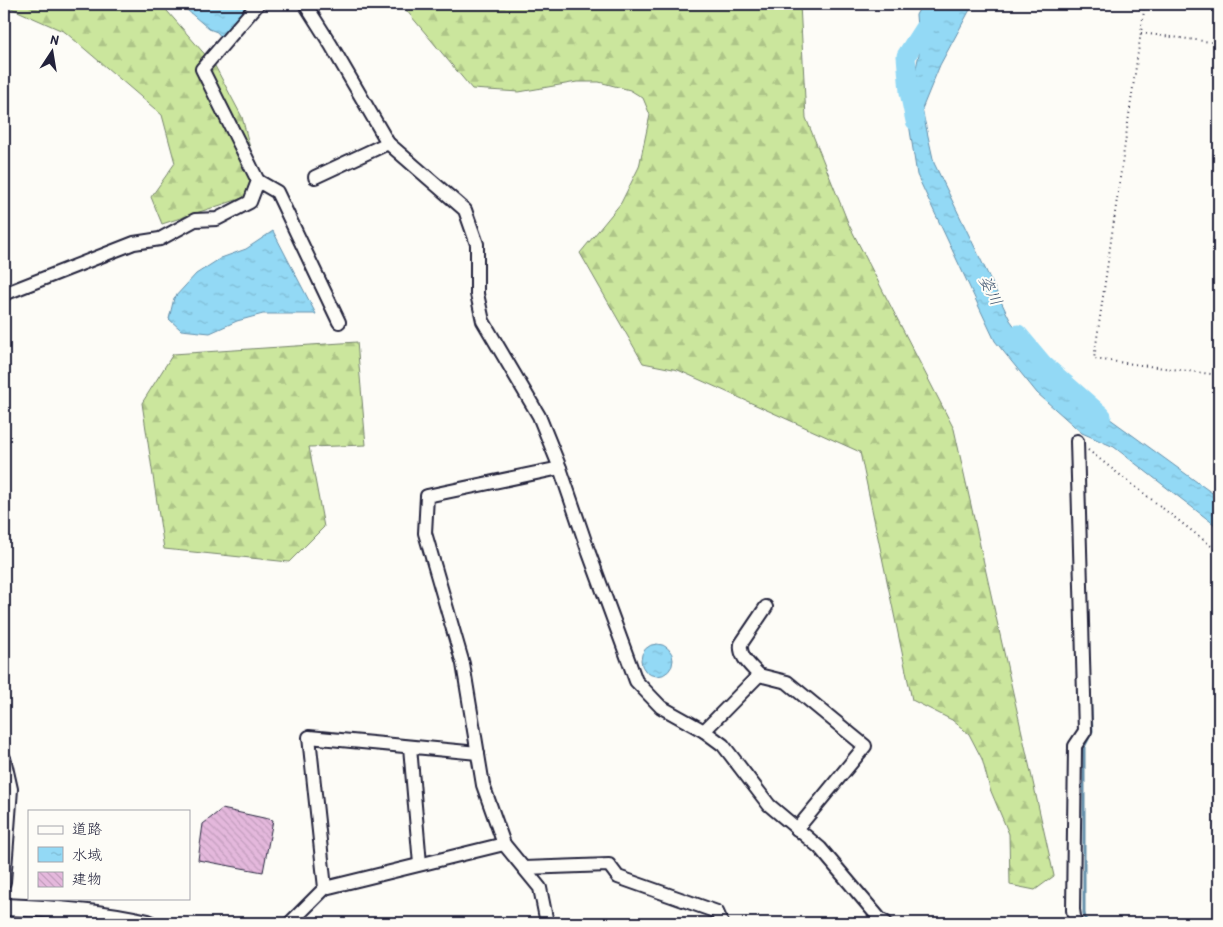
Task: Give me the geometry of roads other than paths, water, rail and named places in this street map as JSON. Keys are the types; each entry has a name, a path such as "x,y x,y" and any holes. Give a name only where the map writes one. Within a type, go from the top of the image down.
{"main road":[{"path":"4,907 80,911 148,923"}],"street":[{"path":"258,4 202,70 258,181 277,192 339,322"},
{"path":"305,4 388,143 465,210 477,244 477,294 483,321 539,416 560,468 636,681 661,708 704,731 723,745 769,805 820,848 880,920 886,923"},
{"path":"315,177 388,143"},
{"path":"4,294 134,243 160,239 195,220 217,219 250,202 258,181"},
{"path":"1075,923 1073,910 1075,746 1085,730 1076,441"},
{"path":"546,923 540,888 504,844 483,785 463,664 425,533 427,496 560,468"},
{"path":"766,607 741,644 740,650 743,656 759,675 787,682 866,746 797,829"},
{"path":"704,731 759,675"},
{"path":"325,888 309,737 478,753"},
{"path":"410,747 420,864"},
{"path":"4,758 11,788 4,882"},
{"path":"290,923 325,888 504,844"},
{"path":"524,868 609,865 618,877 717,912 722,923"}],"water":[{"path":"180,4 250,4 221,37"},
{"path":"922,4 973,4 940,65 922,109 934,163 1010,320 1051,376 1219,498 1219,528 1114,447 1082,433 1037,393 995,341 917,175 907,111 919,54 916,15"},
{"path":"273,231 316,314 263,314 237,321 210,333 181,330 169,319 174,298 196,274 221,258 246,249"},
{"path":"657,644 663,645 668,649 672,654 672,666 668,671 663,675 657,676 651,675 646,671 642,666 641,660 642,654 646,649 651,645"}],"waterway":[{"name":"姿川","path":"915,121 909,92 906,56 924,28 945,4"},
{"name":"姿川","path":"1018,334 1044,365 1102,416"},
{"path":"1086,923 1084,913 1084,747 1092,731 1089,667"}]}
